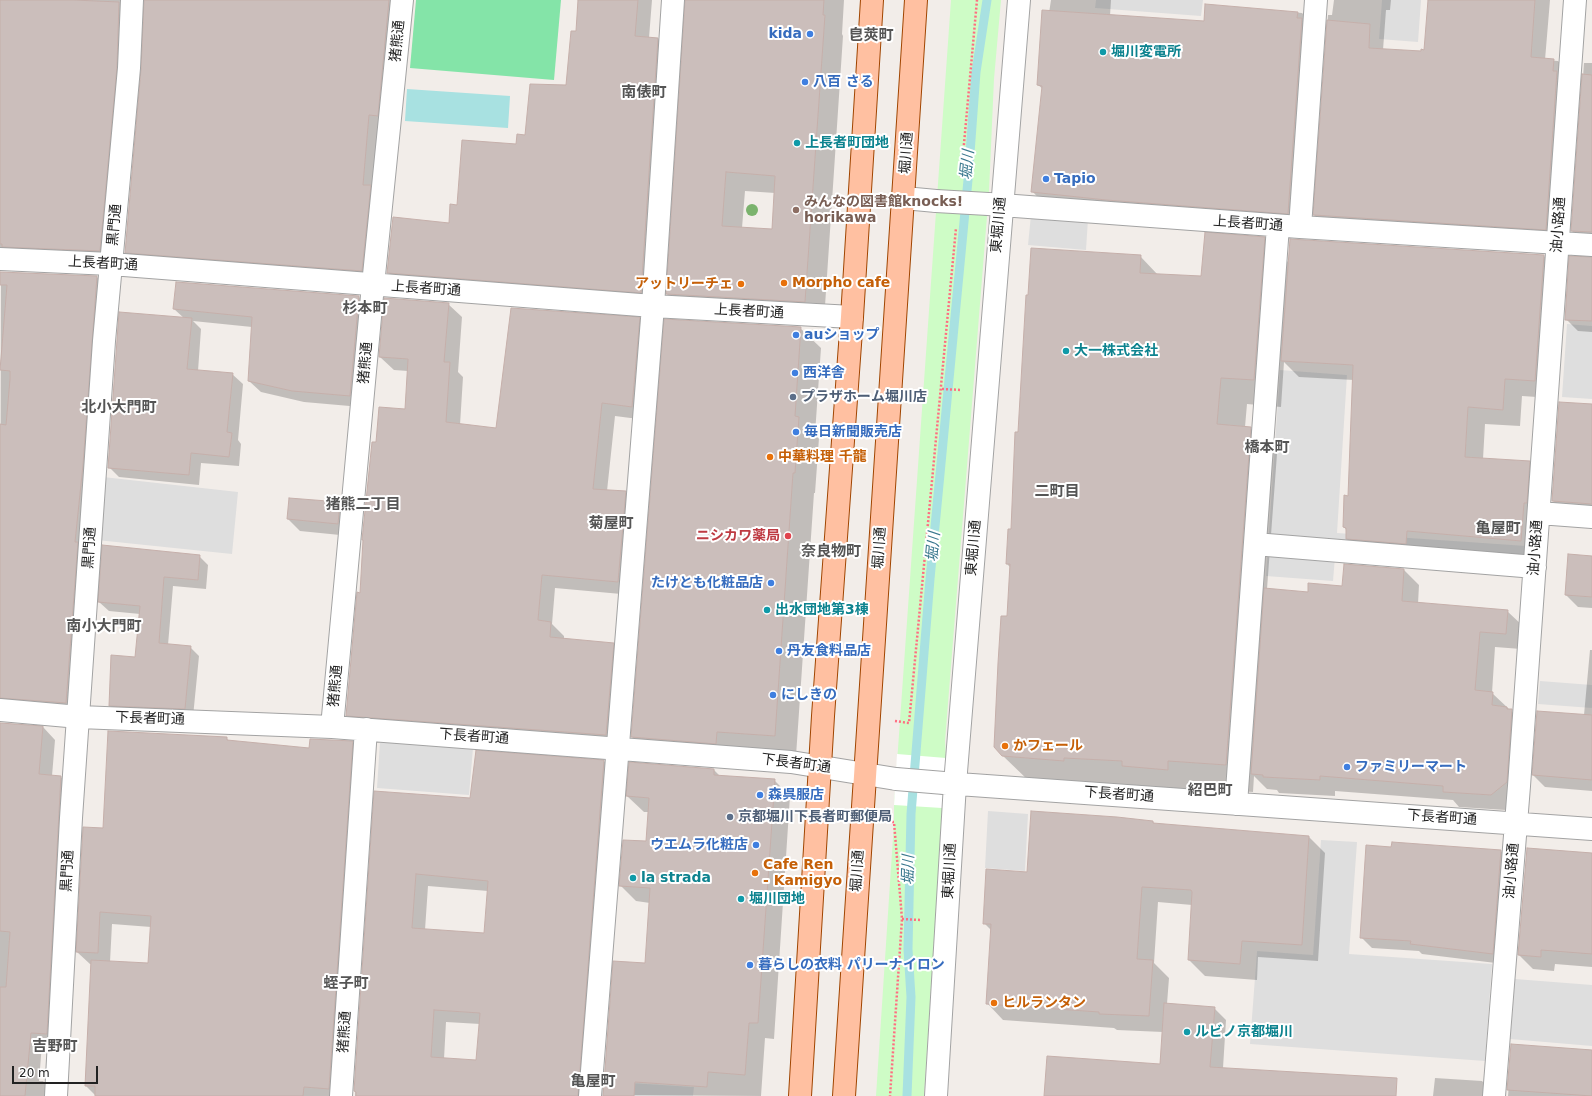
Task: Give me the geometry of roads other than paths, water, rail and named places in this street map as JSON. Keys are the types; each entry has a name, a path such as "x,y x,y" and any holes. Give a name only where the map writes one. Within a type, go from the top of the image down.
{"main road":[{"path":"800,1096 820,766 852,318 872,0"},
{"name":"堀川通","path":"844,1096 916,0"}],"street":[{"name":"黒門通","path":"56,1096 71,818 104,341 129,68 132,0"},
{"name":"猪熊通","path":"332,727 373,285 402,0"},
{"path":"590,1096 653,306 673,0"},
{"name":"東堀川通","path":"936,1096 950,783 994,205 1019,0"},
{"path":"1300,227 1316,0"},
{"name":"油小路通","path":"1494,1096 1535,568 1575,0"},
{"name":"上長者町通","path":"904,198 1278,226 1592,245"},
{"path":"1236,804 1278,226"},
{"name":"上長者町通","path":"0,259 111,264 653,306 852,318"},
{"path":"1539,513 1592,517"},
{"path":"1255,544 1535,568"},
{"name":"下長者町通","path":"0,710 79,717 366,729 791,762 896,780 1592,829"},
{"name":"猪熊通","path":"341,1096 366,729"}],"water":[{"path":"407,89 510,96 508,128 405,121"}],"waterway":[{"name":"堀川","path":"907,1096 911,997 908,949 911,814 930,579 968,180 976,72 987,0"}],"place":[{"name":"kida","path":"810,34"},
{"name":"堀川変電所","path":"1103,52"},
{"name":"八百 さる","path":"805,82"},
{"name":"上長者町団地","path":"797,143"},
{"name":"Tapio","path":"1046,179"},
{"name":"みんなの図書館knocks! horikawa","path":"796,210"},
{"name":"Morpho cafe","path":"784,283"},
{"name":"アットリーチェ","path":"741,284"},
{"name":"auショップ","path":"796,335"},
{"name":"大一株式会社","path":"1066,351"},
{"name":"西洋舎","path":"795,373"},
{"name":"プラザホーム堀川店","path":"793,397"},
{"name":"毎日新聞販売店","path":"796,432"},
{"name":"中華料理 千龍","path":"770,457"},
{"name":"ニシカワ薬局","path":"788,536"},
{"name":"たけとも化粧品店","path":"771,583"},
{"name":"出水団地第3棟","path":"767,610"},
{"name":"丹友食料品店","path":"779,651"},
{"name":"にしきの","path":"773,695"},
{"name":"かフェール","path":"1005,746"},
{"name":"ファミリーマート","path":"1347,767"},
{"name":"森呉服店","path":"760,795"},
{"name":"京都堀川下長者町郵便局","path":"730,817"},
{"name":"ウエムラ化粧店","path":"756,845"},
{"name":"Cafe Ren - Kamigyo","path":"755,873"},
{"name":"la strada","path":"633,878"},
{"name":"堀川団地","path":"741,899"},
{"name":"暮らしの衣料 パリーナイロン","path":"750,965"},
{"name":"ヒルランタン","path":"994,1003"},
{"name":"ルビノ京都堀川","path":"1187,1032"}],"district":[{"name":"皀莢町","path":"871,36"},
{"name":"南俵町","path":"644,93"},
{"name":"杉本町","path":"365,309"},
{"name":"北小大門町","path":"119,408"},
{"name":"橋本町","path":"1267,448"},
{"name":"二町目","path":"1057,492"},
{"name":"猪熊二丁目","path":"363,505"},
{"name":"菊屋町","path":"611,524"},
{"name":"亀屋町","path":"1498,529"},
{"name":"奈良物町","path":"831,552"},
{"name":"南小大門町","path":"104,627"},
{"name":"紹巴町","path":"1210,791"},
{"name":"蛭子町","path":"346,984"},
{"name":"吉野町","path":"55,1047"},
{"name":"亀屋町","path":"593,1082"}]}
